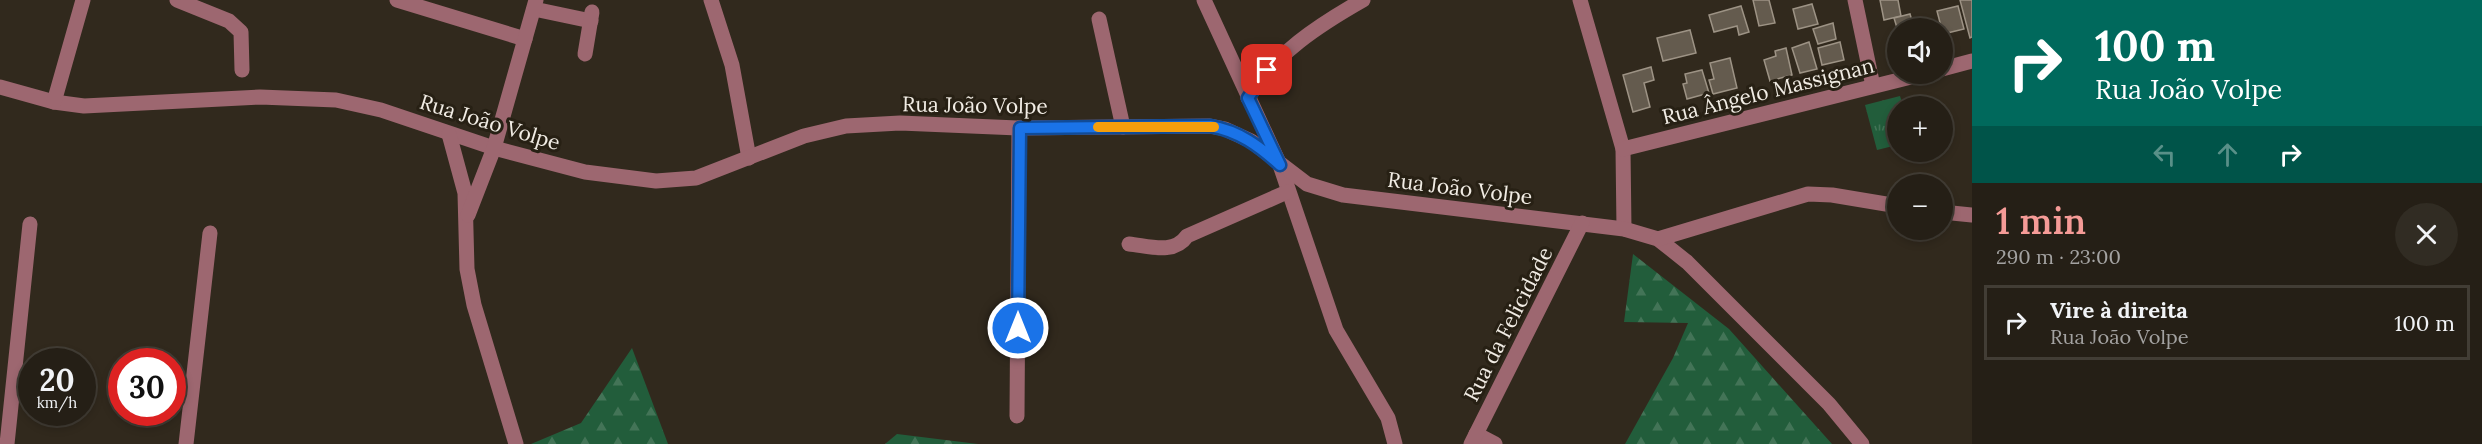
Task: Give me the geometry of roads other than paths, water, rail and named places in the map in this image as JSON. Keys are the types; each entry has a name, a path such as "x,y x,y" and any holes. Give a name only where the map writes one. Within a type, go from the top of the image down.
{"street":[{"path":"54,102 83,0"},
{"path":"177,0 230,21 241,32 242,70"},
{"path":"398,0 525,39"},
{"path":"711,0 732,65 749,158"},
{"path":"1204,0 1280,165 1287,192 1336,330 1388,418 1395,444"},
{"path":"1248,98 1259,79 1287,51 1363,0"},
{"path":"1580,0 1623,149 1624,228"},
{"path":"1855,0 1873,86"},
{"path":"467,217 494,148 535,4 591,16 585,54"},
{"path":"1099,20 1123,127"},
{"path":"1953,66 1972,61"},
{"name":"Rua Ângelo Massignan","path":"1623,149 1887,83"},
{"name":"Rua João Volpe","path":"0,87 54,102 84,106 260,97 310,98 361,105 494,148 585,172 656,181 696,178 804,136 846,126 900,123 1020,128 1193,125 1225,129 1251,141 1307,184 1343,195 1624,228 1658,239 1687,262 1829,404 1862,444"},
{"path":"1017,417 1020,128"},
{"path":"449,134 460,173 467,217 467,269 471,295 516,444"},
{"path":"1129,244 1172,248 1182,244 1187,236 1287,192"},
{"path":"1658,239 1808,194 1832,195 1887,204"},
{"path":"1953,213 1972,215"},
{"name":"Rua da Felicidade","path":"1474,439 1582,223"},
{"path":"7,444 30,224"},
{"path":"186,444 210,233"},
{"path":"1474,439 1495,444"}]}
